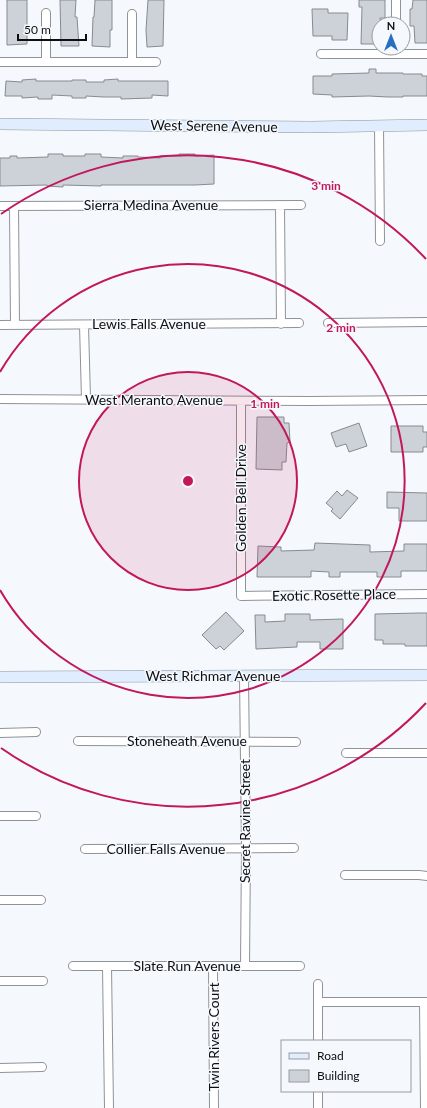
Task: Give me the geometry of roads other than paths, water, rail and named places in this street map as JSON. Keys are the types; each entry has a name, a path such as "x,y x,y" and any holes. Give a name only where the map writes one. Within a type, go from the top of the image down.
{"street":[{"path":"396,0 396,16"},
{"path":"46,13 46,62"},
{"path":"132,14 132,62"},
{"path":"321,54 371,52"},
{"path":"411,52 427,54"},
{"path":"0,62 156,62"},
{"name":"West Serene Avenue","path":"0,124 303,126 427,125"},
{"path":"379,126 380,241"},
{"path":"280,205 281,324"},
{"name":"Sierra Medina Avenue","path":"0,206 301,205"},
{"path":"14,206 15,325"},
{"path":"328,323 427,322"},
{"name":"Lewis Falls Avenue","path":"0,325 299,323"},
{"path":"84,325 86,399"},
{"name":"West Meranto Avenue","path":"0,399 241,401 427,400"},
{"name":"Golden Bell Drive","path":"240,596 241,401"},
{"name":"Exotic Rosette Place","path":"240,596 427,594"},
{"name":"West Richmar Avenue","path":"0,677 427,675"},
{"name":"Secret Ravine Street","path":"244,676 246,849 245,966"},
{"path":"0,733 36,732"},
{"name":"Stoneheath Avenue","path":"78,741 296,742"},
{"path":"346,754 427,754"},
{"path":"0,816 36,816"},
{"name":"Collier Falls Avenue","path":"86,849 294,848"},
{"path":"345,875 427,876"},
{"path":"0,900 41,900"},
{"name":"Slate Run Avenue","path":"73,966 300,966"},
{"path":"107,966 109,1108"},
{"name":"Twin Rivers Court","path":"213,966 214,1108"},
{"path":"0,981 43,981"},
{"path":"318,984 318,1040"},
{"path":"318,1002 426,1002 425,1108"},
{"path":"0,1068 42,1067"},
{"path":"318,1092 318,1108"}]}
